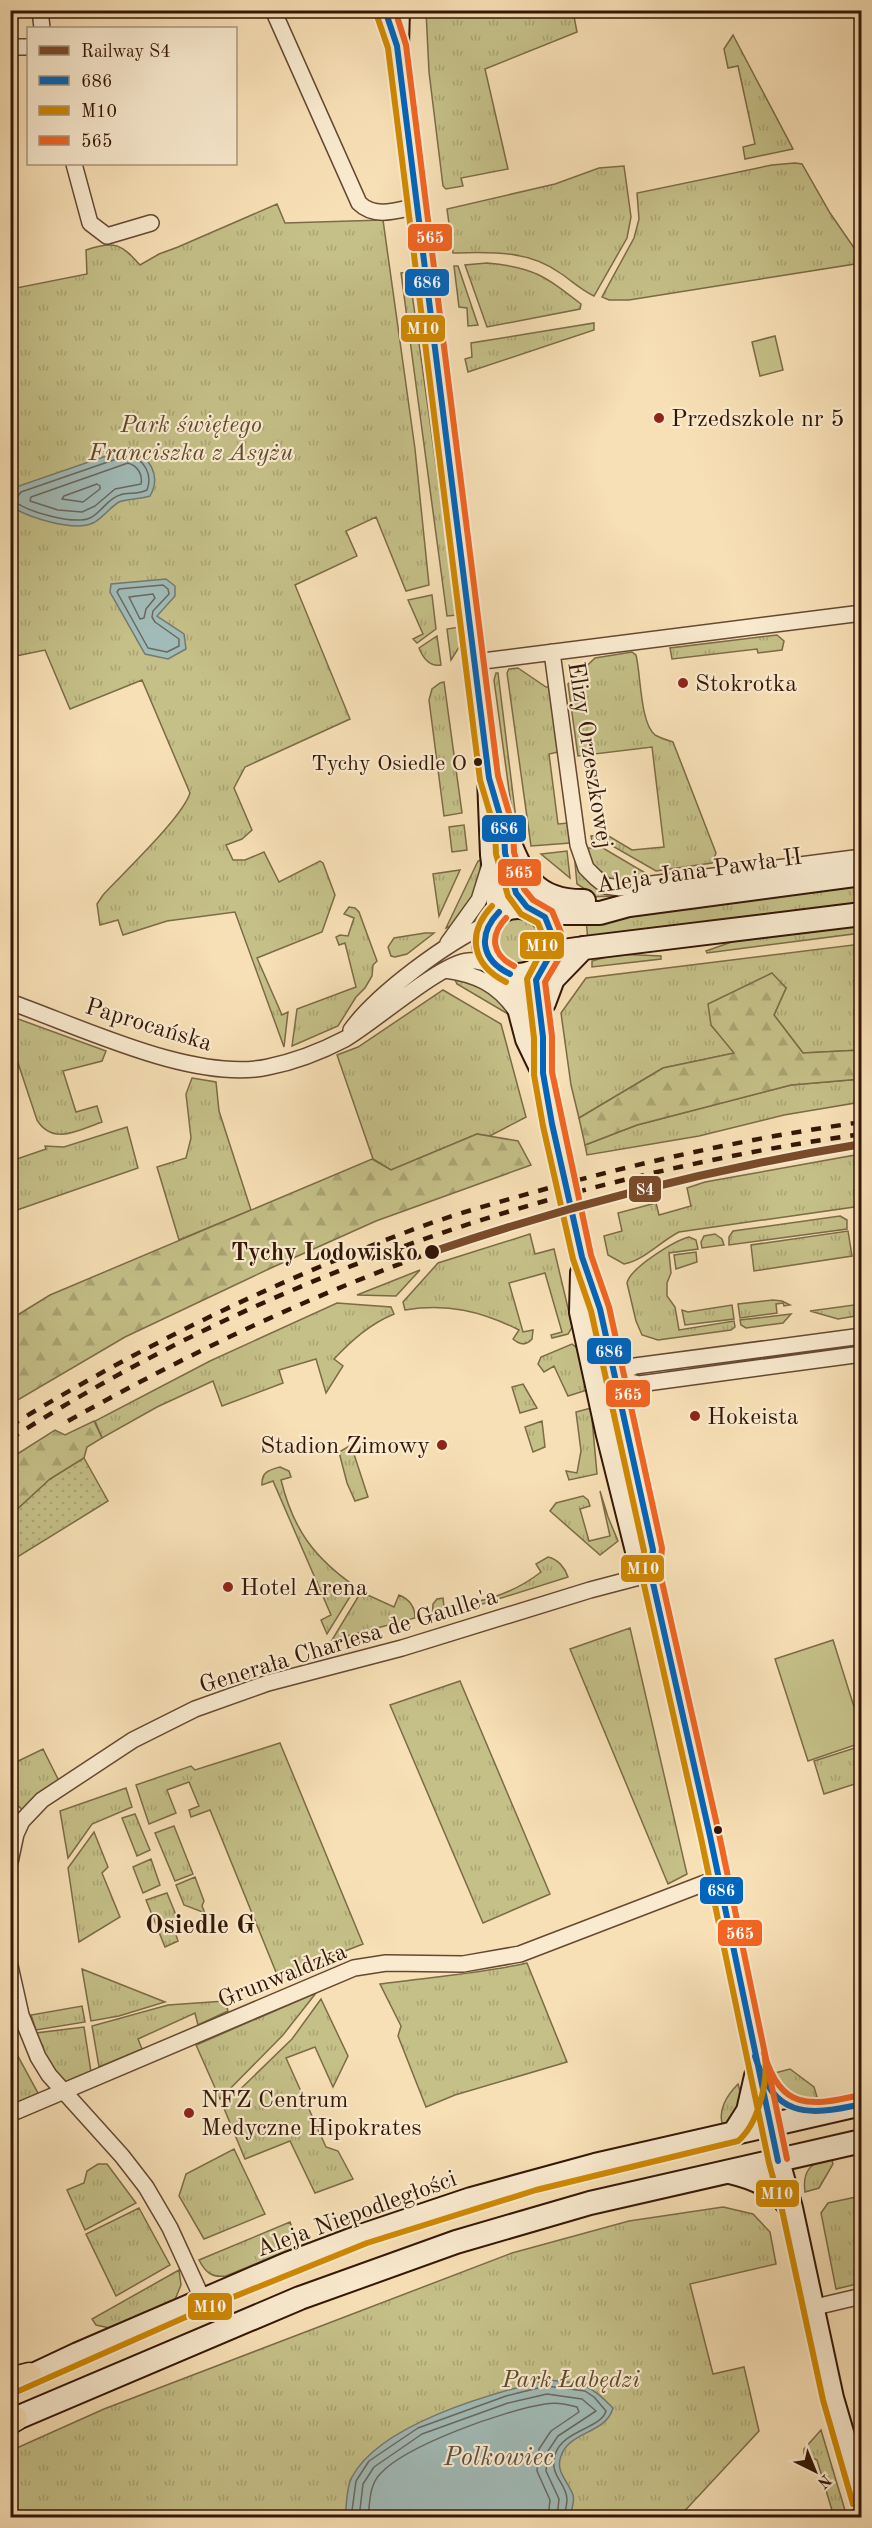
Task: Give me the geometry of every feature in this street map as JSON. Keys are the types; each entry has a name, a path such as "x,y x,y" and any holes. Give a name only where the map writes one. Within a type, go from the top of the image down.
{"street":[{"path":"40,10 42,27"},
{"path":"273,10 359,203 367,210 377,213 417,206"},
{"path":"385,10 398,46"},
{"path":"398,10 398,46 489,778 494,918 484,946 488,957 502,970 532,1018"},
{"path":"10,47 27,47"},
{"path":"74,165 90,223 107,236 151,223"},
{"name":"Elizy Orzeszkowej","path":"475,662 861,613"},
{"name":"Elizy Orzeszkowej","path":"552,652 578,845 586,868 606,886 620,888 861,857"},
{"path":"489,778 504,829 523,873 532,885 559,899 629,905"},
{"path":"504,829 510,876 516,893 536,912 553,937 546,961 536,980 527,1039 543,1073 582,1257 580,1312 606,1380 638,1555 651,1574 811,2308 834,2408 861,2501"},
{"path":"442,951 479,900 492,855"},
{"name":"Aleja Jana Pawła II","path":"536,912 600,913 629,905 861,874"},
{"path":"345,1039 363,1013 442,951 517,906 536,912"},
{"path":"502,970 522,975 533,972 563,951 861,914"},
{"path":"532,1018 553,978 584,948"},
{"name":"Paprocańska","path":"10,1002 178,1062 233,1069 267,1067 305,1056 345,1039 445,970 466,961 502,970"},
{"path":"445,970 468,973 488,982 532,1018"},
{"path":"606,1380 635,1366 861,1336"},
{"path":"807,1342 832,1357"},
{"path":"785,1364 807,1342"},
{"path":"606,1380 639,1384 861,1354"},
{"name":"Generała Charlesa de Gaulle'a","path":"10,1862 16,1834 22,1821 42,1800 133,1740 195,1709 265,1684 402,1648 590,1590 651,1574"},
{"name":"Grunwaldzka","path":"10,2114 354,1968 386,1963 463,1964 520,1954 718,1878"},
{"path":"10,1966 19,2007 32,2045 49,2075 122,2156 149,2193 170,2228 203,2300"},
{"path":"758,2069 773,2097 785,2107 830,2112"},
{"path":"734,2133 748,2111 758,2069"},
{"name":"Aleja Niepodległości","path":"17,2380 264,2274 364,2235 486,2195 595,2165 861,2104"},
{"path":"12,2421 275,2308 366,2272 472,2236 590,2203 861,2141"},
{"path":"791,2208 797,2171 812,2153"},
{"path":"725,2171 750,2177 768,2186 780,2193 791,2208"},
{"path":"264,2274 277,2286 279,2292 275,2308"},
{"path":"811,2308 861,2296"}],"green space":[{"path":"426,11 573,11 577,32 485,69 508,169 461,178 463,186 446,189 443,186 429,72"},
{"path":"733,35 793,149 745,159 743,147 755,144 738,66 728,68 724,49"},
{"path":"802,164 830,213 861,258 861,263 629,300 609,300 602,297 634,238 639,219 637,193 772,165"},
{"path":"624,166 631,217 627,238 594,296 548,265 522,256 495,253 453,253 447,209 555,184 599,168"},
{"name":"Park świętego Franciszka z Asyżu","path":"277,204 285,223 383,220 415,449 429,585 406,591 376,517 346,531 357,556 295,585 350,719 245,767 234,788 252,830 242,839 226,845 233,860 245,860 264,852 279,882 320,861 323,863 335,895 322,932 257,958 282,1015 288,1012 284,1047 235,912 167,921 123,935 118,920 100,925 97,904 103,895 176,816 190,793 142,680 70,709 45,650 11,657 11,289 87,274 86,250 104,245 122,248 140,265 159,254"},
{"path":"487,263 516,267 538,275 558,286 581,304 580,309 487,327 465,265"},
{"path":"454,266 458,266 478,325 468,326 467,308 459,307"},
{"path":"409,272 457,615 447,616 401,273"},
{"path":"594,323 594,330 468,372 465,359 472,357 471,343"},
{"path":"775,336 783,370 760,376 752,342"},
{"path":"432,595 436,629 417,643 413,639 423,634 408,600"},
{"path":"459,627 461,644 451,660 447,629"},
{"path":"777,635 784,641 782,650 758,653 757,649 672,659 670,648"},
{"path":"437,636 441,665 433,665 422,655 419,648"},
{"path":"632,652 636,655 638,664 646,720 655,735 673,742 716,853 712,863 656,871 604,841 592,841 591,836 607,835 632,850 664,847 652,747 578,756 568,684 595,658"},
{"path":"518,668 546,687 550,687 558,752 549,754 558,824 568,823 570,843 531,846 507,673 509,669"},
{"path":"498,673 517,827 511,805 494,680"},
{"path":"444,682 462,813 444,816 429,700 432,689"},
{"path":"464,825 467,850 452,852 449,827"},
{"path":"588,848 603,848 652,877 612,880 592,864"},
{"path":"567,851 570,878 541,854"},
{"path":"574,852 585,875 652,895 585,897 585,889 577,884"},
{"path":"481,860 478,892 451,926 446,928 478,861"},
{"path":"460,870 439,916 433,874"},
{"path":"861,881 861,907 588,941 586,920"},
{"path":"349,907 359,912 377,961 373,965 372,976 338,1026 292,1046 297,1009 356,987 345,943 339,945 336,937 348,936 354,918 344,914"},
{"path":"517,915 534,922 541,939 534,956 517,963 500,956 493,939 500,922"},
{"path":"861,923 861,933 707,953 706,951 746,937"},
{"path":"434,933 407,954 391,956 388,947 394,938"},
{"path":"861,944 861,1050 803,1053 774,1015 786,988 711,1025 735,1053 663,1068 579,1118 571,1085 561,1013 586,978"},
{"path":"617,954 661,956 661,959 592,967 592,961"},
{"path":"772,973 786,988 774,1015 803,1053 861,1050 861,1079 791,1085 637,1125 585,1145 579,1118 663,1068 734,1053 711,1025 708,1004"},
{"path":"467,979 492,992 508,1014 457,984 455,980"},
{"path":"443,990 501,1024 526,1117 490,1136 477,1134 391,1170 373,1159 337,1055 358,1047"},
{"path":"10,1016 106,1051 102,1061 63,1071 76,1112 97,1106 102,1122 67,1134 51,1132 43,1128 37,1120 11,1042"},
{"path":"192,1078 216,1082 219,1111 251,1210 179,1240 157,1167 186,1158 191,1138 186,1094"},
{"path":"861,1079 861,1102 784,1115 699,1136 587,1155 585,1145 637,1125 791,1085"},
{"path":"127,1127 138,1168 17,1210 11,1191 11,1161 46,1149 45,1146 64,1147"},
{"path":"477,1134 518,1141 531,1165 376,1221 271,1268 125,1337 11,1404 11,1319 50,1295 372,1159 391,1170"},
{"path":"861,1154 861,1206 679,1232 645,1255 624,1264 608,1255 604,1236 622,1231 618,1213 656,1203 659,1215 691,1206 687,1188 705,1182"},
{"path":"840,1216 847,1220 847,1229 729,1245 729,1237 733,1231"},
{"path":"848,1231 852,1256 754,1271 751,1245"},
{"path":"530,1234 535,1254 554,1249 572,1327 568,1334 552,1338 551,1335 562,1332 545,1273 509,1283 523,1332 533,1330 532,1339 525,1344 513,1339 519,1330 477,1313 450,1308 405,1310 403,1302 438,1263"},
{"path":"715,1234 722,1239 724,1245 702,1248 701,1242 704,1236"},
{"path":"689,1237 696,1240 698,1249 669,1253 671,1273 667,1283 667,1296 675,1307 679,1330 734,1321 735,1327 731,1330 658,1340 642,1335 636,1321 627,1283 644,1263 673,1244"},
{"path":"696,1252 697,1262 676,1269 674,1255"},
{"path":"420,1270 396,1296 357,1295"},
{"path":"773,1300 790,1305 776,1304 777,1313 740,1318 738,1304"},
{"path":"337,1303 391,1307 394,1314 362,1333 334,1359 343,1366 326,1393 316,1359 279,1370 283,1383 222,1406 213,1381 157,1407 102,1438 95,1421 210,1361"},
{"path":"861,1304 861,1315 838,1319 810,1311"},
{"path":"732,1305 734,1319 685,1325 682,1310 688,1312"},
{"path":"791,1314 783,1323 746,1328 741,1325 740,1320"},
{"path":"572,1344 577,1348 587,1390 568,1396 554,1366 544,1372 538,1364 541,1357"},
{"path":"523,1384 537,1408 520,1413 512,1387"},
{"path":"591,1408 597,1474 569,1480 566,1471 577,1473 581,1451 576,1412"},
{"path":"94,1421 102,1438 87,1447 84,1458 50,1479 11,1515 11,1458 55,1430 65,1435"},
{"path":"542,1421 545,1447 533,1452 525,1427"},
{"path":"351,1445 368,1497 355,1501 347,1483 339,1452"},
{"path":"84,1458 108,1501 11,1561 11,1515 50,1479"},
{"path":"280,1467 289,1471 291,1477 281,1480 292,1513 307,1541 328,1565 356,1587 327,1634 321,1620 331,1615 273,1481 262,1485 264,1474"},
{"path":"600,1491 618,1541 600,1555 550,1511 556,1503 583,1496 588,1500 590,1506 580,1509 589,1541 610,1536"},
{"path":"548,1557 561,1564 568,1577 432,1620 433,1604 437,1599 443,1598 444,1607 471,1603 508,1592 541,1572 536,1564"},
{"path":"361,1592 394,1607 399,1595 413,1607 415,1618 332,1640"},
{"path":"630,1628 687,1874 668,1884 570,1649"},
{"path":"833,1640 861,1729 861,1743 808,1761 775,1659"},
{"path":"460,1681 550,1894 483,1923 390,1705"},
{"path":"280,1743 363,1944 278,1977 210,1810 191,1817 189,1810 199,1806 189,1782 167,1790 176,1813 149,1824 136,1785 191,1766 195,1770"},
{"path":"861,1746 861,1782 824,1794 814,1761"},
{"path":"43,1749 60,1783 23,1810 11,1800 10,1765"},
{"path":"126,1788 132,1807 92,1824 68,1858 60,1811"},
{"path":"135,1814 150,1850 137,1856 122,1818"},
{"path":"174,1826 193,1874 175,1881 155,1833"},
{"path":"94,1832 108,1867 102,1873 120,1917 79,1942 68,1868"},
{"path":"151,1859 160,1885 143,1893 133,1867"},
{"path":"195,1877 204,1901 202,1906 205,1913 184,1905 176,1885"},
{"path":"167,1893 176,1915 173,1926 178,1941 165,1947 146,1900"},
{"path":"527,1963 567,2062 455,2095 426,2107 398,2036 401,2026 380,1984 472,1973"},
{"path":"82,1969 165,2002 119,2016 91,2021"},
{"path":"316,1993 283,2035 220,2099 196,2045"},
{"path":"321,1999 348,2056 333,2087 315,2047 286,2058 326,2147 338,2151 353,2179 315,2193 290,2141 245,2159 223,2106 292,2039"},
{"path":"225,2001 228,2011 198,2025 195,2013 138,2039 142,2049 99,2067 92,2026 168,2005"},
{"path":"82,2006 85,2022 36,2030 31,2015"},
{"path":"84,2027 91,2072 61,2084 48,2067 36,2033"},
{"path":"10,2037 39,2095 10,2107"},
{"path":"790,2069 814,2087 817,2097 799,2101 782,2092 771,2074"},
{"path":"738,2084 743,2101 736,2119 723,2126 722,2109 730,2093"},
{"path":"234,2149 265,2214 204,2239 179,2196 186,2174"},
{"path":"831,2156 833,2164 819,2188 805,2192 805,2178 809,2168 818,2161"},
{"path":"98,2164 107,2164 136,2203 85,2230 67,2190 84,2183 87,2171"},
{"path":"861,2196 861,2283 836,2289 821,2213 828,2203"},
{"name":"Park Łabędzi","path":"723,2207 753,2214 770,2232 776,2264 690,2284 713,2374 744,2367 759,2431 679,2517 11,2517 10,2451 104,2409 512,2253 629,2221"},
{"path":"139,2208 170,2265 116,2296 86,2234"},
{"path":"290,2222 299,2246 226,2276 210,2273 199,2260"},
{"path":"179,2270 181,2285 174,2302 114,2329 96,2325 92,2319"},
{"path":"821,2430 847,2517 834,2517 817,2460 804,2454 804,2449"}],"water":[{"path":"129,448 136,451 152,467 155,481 150,496 119,502 97,521 75,526 52,522 12,507 11,496 16,487"},
{"path":"166,579 175,586 175,596 157,616 184,634 186,649 168,659 145,654 110,592 111,584"},
{"name":"Polkowiec","path":"546,2380 583,2385 597,2393 613,2408 603,2423 572,2442 561,2456 561,2472 573,2497 570,2517 345,2517 352,2477 366,2458 386,2441 438,2414"}],"railway":[{"path":"10,1426 105,1371 203,1320 302,1274 419,1227 515,1198 654,1161 778,1135 862,1122"},
{"path":"10,1439 108,1380 210,1328 313,1281 419,1241 528,1206 638,1177 749,1153 862,1134"},
{"path":"68,1421 202,1350 291,1308 432,1252"}],"rail line":[{"name":"S4","path":"432,1252 538,1218 645,1189 753,1164 862,1144"}],"transit line":[{"name":"686","path":"385,10 397,46 489,778 504,829 505,853 516,893 527,907 545,917 553,937 549,957 536,980 543,1037 543,1073 552,1124 582,1257 600,1309 653,1550 651,1574 710,1836 778,2161"},
{"name":"565","path":"395,10 406,45 498,776 513,826 514,852 524,889 533,900 552,911 562,935 558,960 545,982 552,1036 552,1072 591,1255 609,1307 662,1548 660,1573 719,1834 787,2159"},
{"name":"M10","path":"376,13 388,48 480,780 495,830 496,854 508,896 521,914 538,923 544,938 540,954 527,979 534,1038 534,1075 543,1126 573,1259 591,1311 644,1551 642,1576 701,1838 769,2163 782,2210 823,2400 853,2504"},
{"name":"M10","path":"492,906 478,927 476,948 486,967 506,982"},
{"name":"686","path":"499,912 487,929 485,946 493,962 510,974"},
{"name":"565","path":"506,918 497,932 495,945 501,956 514,966"},
{"name":"565","path":"764,2053 779,2085 788,2095 799,2100 826,2102 860,2095"},
{"name":"686","path":"755,2056 772,2091 794,2108 824,2111 862,2104"},
{"name":"M10","path":"14,2393 206,2308 367,2243 536,2190 738,2141 751,2124 760,2102 765,2079 765,2058"}],"place":[{"name":"Przedszkole nr 5","path":"659,418"},
{"name":"Stokrotka","path":"683,683"},
{"name":"Tychy Osiedle O","path":"478,762"},
{"name":"Tychy Lodowisko","path":"432,1252"},
{"name":"Hokeista","path":"695,1416"},
{"name":"Stadion Zimowy","path":"442,1445"},
{"name":"Hotel Arena","path":"228,1587"},
{"name":"NFZ Centrum Medyczne Hipokrates","path":"189,2113"}],"district":[{"name":"Osiedle G","path":"200,1924"}]}
